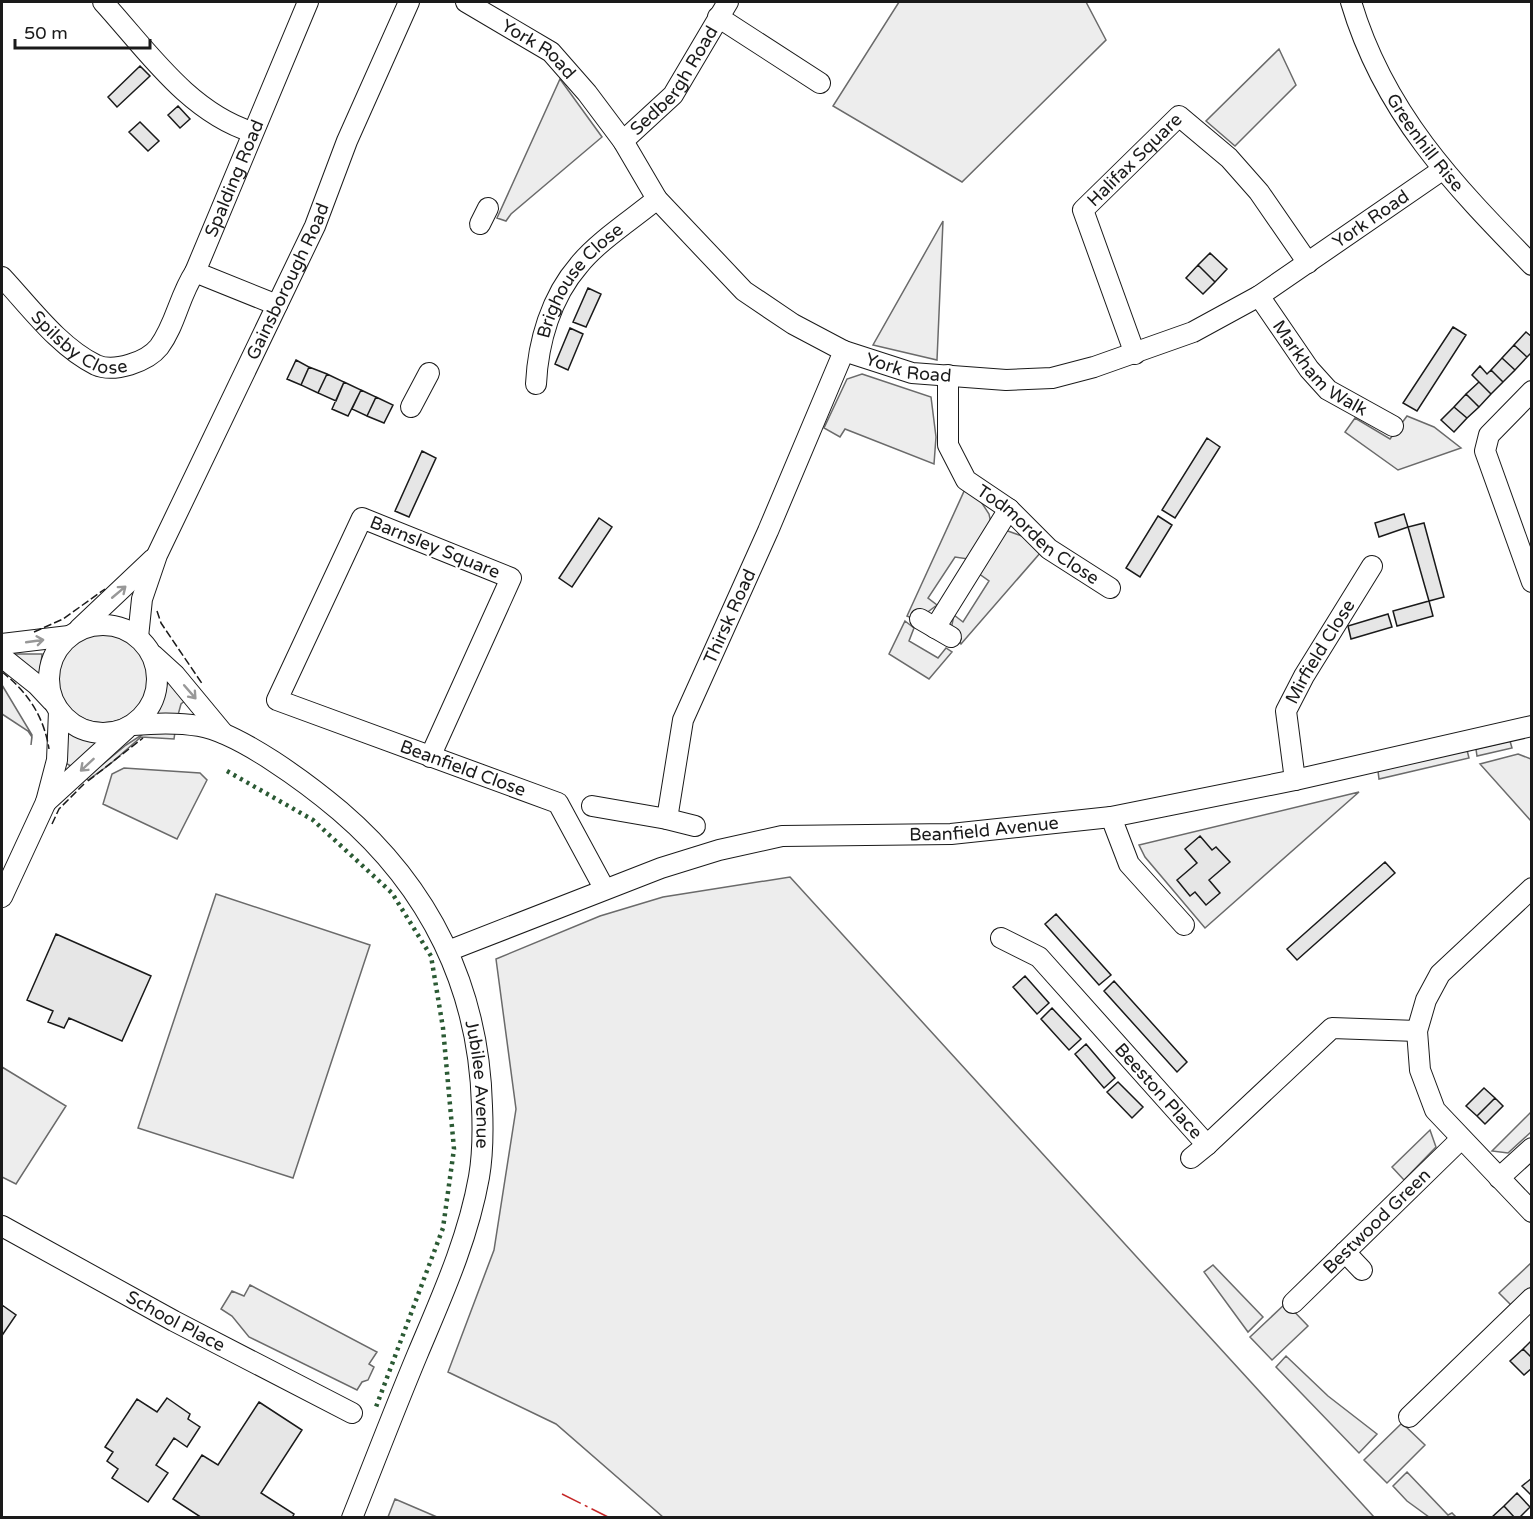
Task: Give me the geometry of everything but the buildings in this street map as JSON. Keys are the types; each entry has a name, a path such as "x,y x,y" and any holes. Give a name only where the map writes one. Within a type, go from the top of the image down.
{"street":[{"path":"103,2 170,76 205,110 223,122 252,132"},
{"name":"Spalding Road","path":"195,272 308,2"},
{"name":"Gainsborough Road","path":"138,637 142,599 158,555 315,226 347,141 409,2"},
{"name":"York Road","path":"466,2 551,52 587,93 623,141 657,199 744,291 793,324 844,351 912,373 1006,380 1052,378 1136,354 1193,332 1259,296 1442,170"},
{"name":"Greenhill Rise","path":"1351,2 1359,30 1387,91 1442,170 1532,265"},
{"name":"Sedbergh Road","path":"623,141 673,95 723,9 820,83"},
{"name":"Halifax Square","path":"1136,354 1083,210 1179,116 1229,158 1259,192 1308,263"},
{"name":"Brighouse Close","path":"536,384 537,353 559,294 580,263 657,199"},
{"path":"195,272 277,305"},
{"name":"Spilsby Close","path":"2,277 68,346 98,366 134,366 157,349 174,323 195,272"},
{"name":"Markham Walk","path":"1259,296 1309,369 1328,390 1393,426"},
{"name":"Thirsk Road","path":"667,819 683,720 768,531 844,351"},
{"path":"411,407 429,373"},
{"name":"Todmorden Close","path":"948,375 948,445 966,480 1009,509 1049,549 1110,588"},
{"path":"1532,391 1489,435 1485,452 1532,582"},
{"path":"935,628 1009,509"},
{"name":"Barnsley Square","path":"277,700 362,518 512,578 430,757"},
{"name":"Gainsborough Road","path":"74,633 158,555"},
{"name":"Mirfield Close","path":"1295,780 1286,711 1304,676 1372,566"},
{"path":"2,644 74,633 104,624 120,626 138,637 153,655 157,670 155,693 145,714 46,802"},
{"path":"2,897 46,802 57,760 57,709 50,690 48,674 52,658 74,633"},
{"name":"Jubilee Avenue","path":"153,655 175,675 222,733"},
{"path":"2,657 37,685 73,724 90,732 109,733 130,726"},
{"name":"Beanfield Close","path":"277,700 558,803 604,888"},
{"name":"Jubilee Avenue","path":"130,726 191,725 222,733 313,788 366,833 404,875 429,913 448,951 469,1009 477,1045 483,1125 480,1176 467,1226 449,1280 352,1518"},
{"name":"Beanfield Avenue","path":"448,951 604,888 719,850 782,836 951,834 1111,817 1295,780 1532,726"},
{"path":"592,806 696,826"},
{"path":"1111,817 1129,864 1184,925"},
{"path":"1532,888 1440,974 1426,1000 1417,1031 1420,1070 1435,1110 1532,1212"},
{"name":"Beeston Place","path":"1001,938 1039,957 1207,1145 1332,1028 1417,1031"},
{"name":"Bestwood Green","path":"1293,1303 1461,1139"},
{"path":"1191,1158 1207,1145"},
{"path":"1499,1178 1532,1148"},
{"name":"School Place","path":"2,1226 174,1321 352,1413"},
{"path":"1346,1252 1362,1270"},
{"path":"1409,1417 1532,1298"}],"shaded area":[{"path":"899,2 1086,2 1106,40 962,182 833,106"},
{"path":"1279,49 1296,85 1235,146 1206,121"},
{"path":"560,79 602,137 511,214 506,221 497,218"},
{"path":"943,221 937,360 873,345"},
{"path":"862,374 931,397 936,437 934,464 845,429 840,437 824,428 847,379"},
{"path":"1407,416 1434,427 1461,448 1398,470 1345,432 1355,418 1390,439"},
{"path":"966,487 976,494 989,514 991,523 968,559 955,557 928,598 937,605 917,620 907,616"},
{"path":"1005,530 1022,536 1041,552 961,644 951,629 954,615 963,622 989,581 978,573"},
{"path":"905,621 914,628 909,641 938,658 946,648 952,652 929,679 889,654"},
{"path":"94,633 112,633 128,640 141,653 148,669 148,687 141,703 128,716 112,723 94,723 78,716 65,703 58,687 58,669 65,653 78,640"},
{"path":"11,654 42,654 40,676"},
{"path":"168,681 187,699 181,704 178,715 157,714"},
{"path":"2,685 32,737 28,731 2,714"},
{"path":"68,732 100,743 74,768 64,762"},
{"path":"175,732 174,739 141,737 109,765 88,780 86,778 126,745 143,734"},
{"path":"1510,741 1512,748 1477,756 1476,749"},
{"path":"1467,750 1469,758 1379,779 1378,771"},
{"path":"1518,754 1531,759 1531,821 1480,764"},
{"path":"124,768 200,773 207,780 177,839 103,804 112,774"},
{"path":"1359,792 1205,928 1145,857 1139,845"},
{"path":"790,877 1374,1517 663,1517 556,1424 448,1372 494,1250 516,1109 496,959 600,916 663,897"},
{"path":"216,894 370,945 293,1178 138,1128"},
{"path":"2,1067 66,1106 16,1184 2,1177"},
{"path":"1531,1112 1531,1132 1508,1153 1492,1151"},
{"path":"1430,1130 1436,1147 1404,1180 1392,1167"},
{"path":"1531,1263 1531,1287 1512,1306 1499,1293"},
{"path":"1213,1265 1263,1317 1248,1332 1204,1272"},
{"path":"250,1285 377,1352 369,1364 374,1367 368,1380 362,1382 357,1390 249,1337 232,1316 221,1309 232,1291 244,1296"},
{"path":"1286,1303 1308,1326 1272,1360 1250,1337"},
{"path":"1286,1356 1328,1396 1377,1434 1359,1453 1276,1367"},
{"path":"1402,1423 1425,1445 1387,1483 1364,1460"},
{"path":"1407,1472 1448,1515 1452,1513 1456,1517 1429,1517 1407,1501 1393,1486"},
{"path":"395,1499 437,1517 388,1517"}],"hedge":[{"path":"227,771 313,820 392,893 431,956 443,1028 454,1149 443,1228 376,1407"}],"fence":[{"path":"34,632 63,619 105,589"},
{"path":"157,611 161,623 203,685"},
{"path":"2,672 20,688 33,706 43,726 49,749"},
{"path":"88,781 143,738"},
{"path":"52,824 59,809 84,784"}],"power":[{"path":"562,1494 610,1518"}]}
